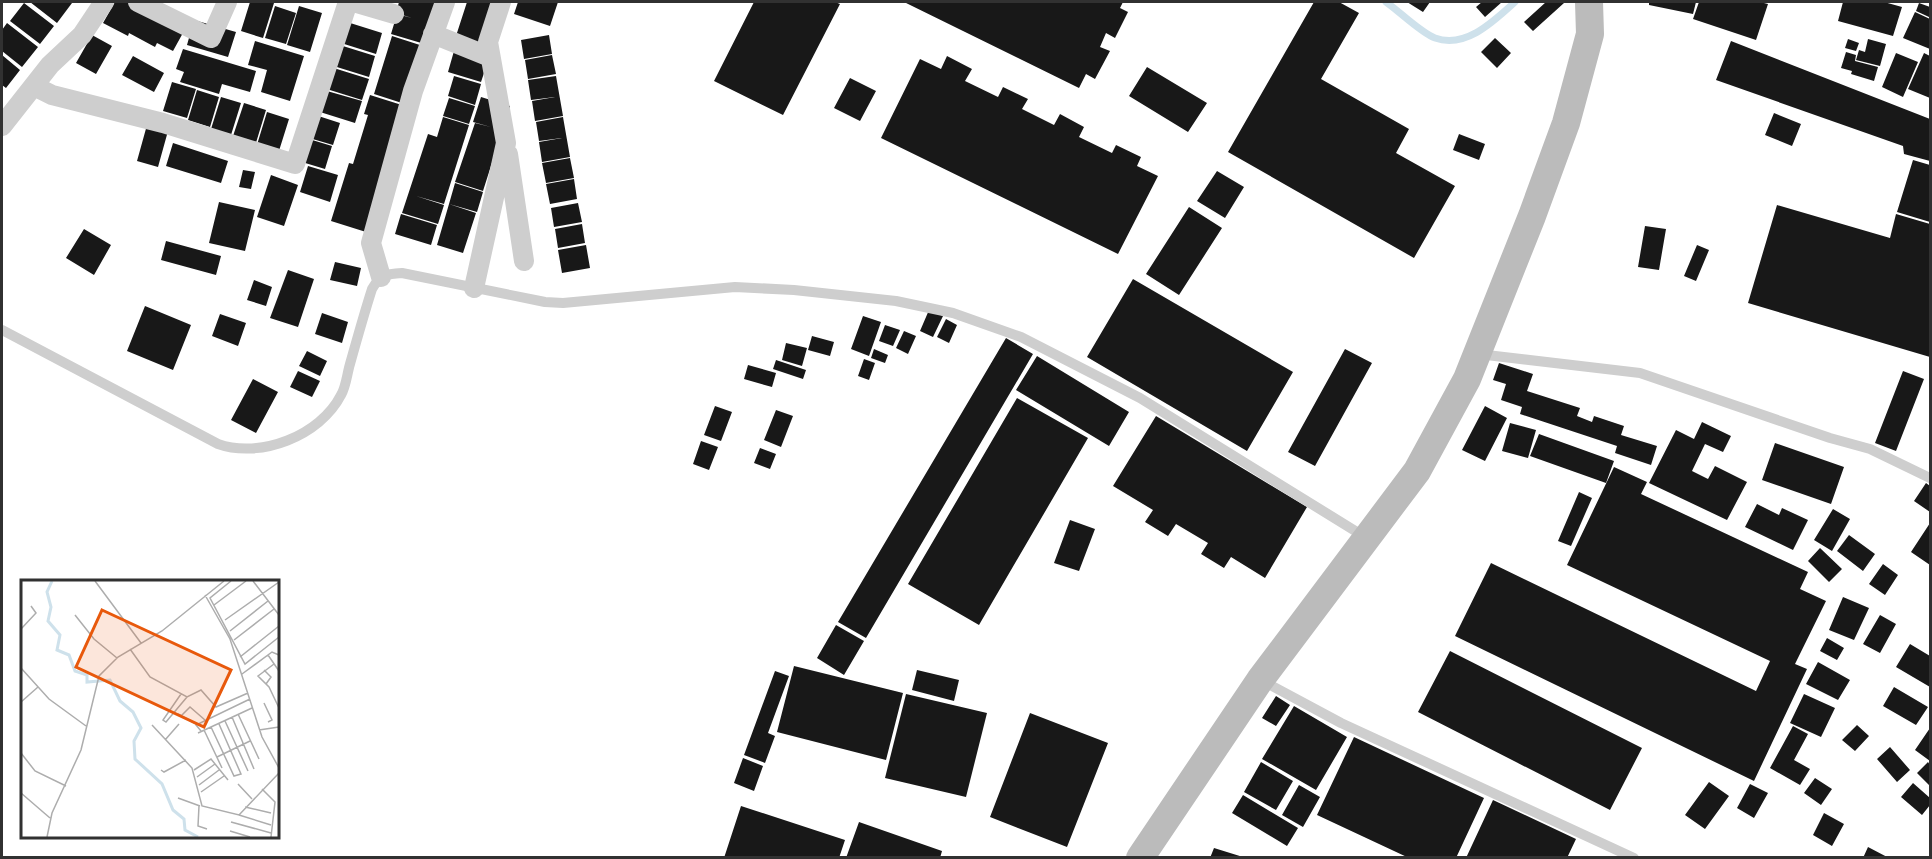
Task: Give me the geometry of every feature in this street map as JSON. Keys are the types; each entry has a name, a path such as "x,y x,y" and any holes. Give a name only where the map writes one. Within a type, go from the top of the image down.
{"street":[{"path":"2,126 50,65 82,35 104,2"},
{"path":"138,2 211,38 227,2"},
{"path":"34,86 52,95 163,123 295,164 351,2 394,14"},
{"path":"381,277 371,243 413,91 445,2"},
{"path":"501,2 488,42 524,261"},
{"path":"1140,858 1260,680 1417,471 1478,354 1566,123 1590,34 1589,2"},
{"path":"434,34 490,57"},
{"path":"474,288 506,143"}],"lane":[{"path":"2,330 218,444 234,450 253,449 300,434 321,420 341,395 372,289 381,277 387,274 402,273 534,300 563,303 735,286 896,302 953,313 1021,337 1148,402 1366,538"},
{"path":"1478,354 1640,373 1830,438 1870,448 1930,478"},
{"path":"1260,680 1341,723 1634,858"}],"building":[{"path":"30,2 70,2 72,3 57,23"},
{"path":"115,2 128,2 184,31 173,51 157,43 155,47 129,33 128,36 103,23"},
{"path":"250,2 274,3 263,38 241,31"},
{"path":"399,2 436,3 428,45 391,34 397,14 412,18 396,13"},
{"path":"467,2 489,2 507,7 494,48 456,36"},
{"path":"518,2 558,2 550,26 514,14"},
{"path":"754,2 835,2 840,4 783,115 714,81"},
{"path":"904,2 1123,2 1120,8 1128,12 1115,38 1106,33 1100,47 1110,51 1095,79 1086,74 1079,88"},
{"path":"1314,2 1339,2 1359,13 1321,79 1409,129 1396,153 1455,186 1414,258 1228,152"},
{"path":"1407,2 1430,2 1423,12"},
{"path":"1482,2 1502,2 1485,17 1476,7"},
{"path":"1546,2 1564,3 1533,31 1524,22"},
{"path":"1649,2 1696,2 1693,14 1649,5"},
{"path":"1699,2 1768,4 1756,40 1693,19"},
{"path":"1843,2 1884,2 1902,7 1893,36 1838,21"},
{"path":"24,3 54,26 40,44 10,21"},
{"path":"1919,3 1930,7 1929,17 1916,11"},
{"path":"275,6 296,13 286,44 265,38"},
{"path":"299,6 322,13 310,52 287,45"},
{"path":"1915,12 1930,19 1930,49 1903,38"},
{"path":"194,20 236,32 228,57 187,45"},
{"path":"347,22 382,33 376,54 341,43"},
{"path":"7,23 38,47 22,67 2,51 2,30"},
{"path":"92,35 112,46 96,74 76,63"},
{"path":"549,35 552,54 524,59 521,40"},
{"path":"392,36 423,46 405,104 374,94"},
{"path":"1495,38 1511,53 1497,68 1481,52"},
{"path":"1848,39 1859,43 1856,51 1845,48"},
{"path":"1868,39 1886,44 1880,66 1856,60 1859,50 1865,52"},
{"path":"255,41 304,56 290,101 261,92 267,70 248,65"},
{"path":"1731,41 1930,119 1930,161 1904,154 1903,146 1716,80"},
{"path":"330,42 375,56 369,77 324,63"},
{"path":"183,49 256,71 250,92 222,84 219,94 180,82 184,72 176,69"},
{"path":"454,51 488,61 481,82 448,72"},
{"path":"1846,52 1856,55 1855,61 1878,67 1874,81 1851,74 1852,71 1841,68"},
{"path":"1896,53 1918,62 1903,97 1882,87"},
{"path":"1924,53 1930,56 1930,98 1908,89"},
{"path":"2,55 20,70 6,88 2,85"},
{"path":"552,55 556,74 528,79 525,60"},
{"path":"133,56 164,73 154,92 122,75"},
{"path":"947,56 972,69 965,81 998,97 1003,87 1028,99 1022,109 1054,125 1060,114 1084,127 1079,137 1112,153 1116,145 1141,157 1137,166 1158,176 1118,254 881,138 920,59 941,69"},
{"path":"324,65 369,79 362,100 317,86"},
{"path":"1147,67 1207,103 1188,132 1129,96"},
{"path":"454,76 481,84 475,105 448,96"},
{"path":"556,76 563,116 535,121 532,101 555,97 531,100 528,80"},
{"path":"850,78 876,91 860,121 834,108"},
{"path":"172,82 196,89 187,118 163,111"},
{"path":"197,90 219,97 210,127 188,120"},
{"path":"327,91 362,101 355,123 320,112"},
{"path":"370,95 405,106 366,232 331,221 349,163 353,164 368,115 364,114"},
{"path":"221,97 241,103 231,135 211,129"},
{"path":"481,97 510,106 483,191 455,182 475,123 491,127 473,122"},
{"path":"449,98 475,106 469,124 443,116"},
{"path":"244,103 266,110 255,146 232,139"},
{"path":"267,112 289,119 278,154 256,148"},
{"path":"306,112 340,123 333,145 299,135"},
{"path":"1774,113 1801,124 1792,146 1765,135"},
{"path":"443,117 469,125 444,204 416,196 444,205 438,224 402,213 428,134 437,137"},
{"path":"563,117 570,157 542,162 539,142 562,138 539,141 536,122"},
{"path":"147,125 168,131 158,167 137,161"},
{"path":"1459,134 1485,144 1479,160 1453,150"},
{"path":"299,136 332,146 325,169 292,159"},
{"path":"173,143 228,161 221,183 166,166"},
{"path":"570,158 574,178 546,183 542,163"},
{"path":"1913,160 1930,165 1930,222 1897,212"},
{"path":"308,166 338,175 330,202 300,192"},
{"path":"243,170 255,172 251,189 239,187"},
{"path":"1217,171 1244,187 1225,218 1197,201"},
{"path":"271,175 298,185 284,226 257,217"},
{"path":"574,179 577,199 550,204 546,184"},
{"path":"455,183 483,192 477,212 449,204"},
{"path":"219,202 255,210 245,251 209,243"},
{"path":"578,203 582,222 554,227 551,208"},
{"path":"449,204 476,213 463,253 437,245"},
{"path":"1777,205 1890,238 1896,214 1930,224 1930,357 1748,303"},
{"path":"1189,207 1222,228 1179,295 1146,274"},
{"path":"401,214 437,225 431,245 395,234"},
{"path":"582,224 585,243 558,248 555,229"},
{"path":"1645,226 1666,229 1659,270 1638,267"},
{"path":"84,229 111,245 94,275 66,258"},
{"path":"166,241 221,256 216,275 161,260"},
{"path":"586,245 590,268 562,273 558,250"},
{"path":"1697,245 1709,250 1696,281 1684,276"},
{"path":"335,262 361,268 357,286 330,280"},
{"path":"288,270 314,279 298,327 270,318"},
{"path":"1133,279 1293,372 1247,451 1087,357"},
{"path":"254,280 272,287 266,306 247,300"},
{"path":"145,306 191,325 173,370 127,351"},
{"path":"929,310 943,316 933,337 920,331"},
{"path":"322,313 348,322 342,343 315,334"},
{"path":"220,314 246,323 238,346 212,336"},
{"path":"863,316 881,322 869,356 851,349"},
{"path":"946,319 957,325 949,343 937,337"},
{"path":"885,325 900,330 893,346 879,341"},
{"path":"904,331 916,336 908,354 896,348"},
{"path":"812,336 834,342 830,356 808,350"},
{"path":"1006,338 1033,354 866,638 838,622"},
{"path":"786,343 807,348 802,366 782,360"},
{"path":"874,349 888,355 885,363 871,358"},
{"path":"1345,349 1372,363 1315,466 1288,452"},
{"path":"307,351 327,361 320,376 299,366"},
{"path":"1037,356 1129,412 1109,446 1016,390"},
{"path":"864,359 875,363 869,380 858,376"},
{"path":"776,360 806,370 803,379 773,369"},
{"path":"1499,363 1533,374 1527,391 1580,408 1577,416 1592,422 1594,416 1624,426 1621,435 1657,446 1651,465 1615,453 1617,446 1520,414 1522,407 1501,400 1506,384 1493,380"},
{"path":"748,365 776,373 772,387 744,379"},
{"path":"298,371 320,381 312,397 290,387"},
{"path":"1903,371 1924,379 1896,451 1875,443"},
{"path":"253,379 278,392 256,433 231,420"},
{"path":"1017,398 1088,438 979,625 908,584"},
{"path":"715,406 732,412 721,441 704,435"},
{"path":"1485,406 1507,418 1485,461 1462,450"},
{"path":"776,410 793,416 781,447 764,440"},
{"path":"1156,416 1307,507 1265,578 1231,557 1224,568 1201,554 1208,543 1176,524 1168,536 1145,522 1153,510 1113,486"},
{"path":"1702,422 1731,436 1723,452 1705,444 1692,471 1708,479 1715,466 1747,482 1727,520 1649,483 1676,430 1694,439"},
{"path":"1510,423 1536,430 1528,458 1502,451"},
{"path":"1539,434 1614,461 1606,483 1530,456"},
{"path":"701,441 718,447 709,470 693,464"},
{"path":"1775,443 1844,467 1831,504 1762,480"},
{"path":"760,448 776,454 770,469 754,463"},
{"path":"1614,467 1647,482 1641,494 1808,572 1800,589 1826,601 1795,664 1807,669 1754,781 1455,636 1491,563 1756,691 1770,661 1567,565"},
{"path":"1926,483 1930,486 1930,512 1914,501"},
{"path":"1579,492 1592,498 1571,546 1558,541"},
{"path":"1757,504 1779,515 1782,508 1808,520 1793,550 1745,527"},
{"path":"1833,509 1850,519 1832,551 1814,540"},
{"path":"1070,520 1095,529 1079,571 1054,563"},
{"path":"1930,523 1930,565 1911,552"},
{"path":"1849,535 1875,554 1863,571 1837,551"},
{"path":"1820,548 1842,569 1829,582 1808,561"},
{"path":"1883,564 1898,575 1885,595 1869,584"},
{"path":"1843,597 1869,608 1854,640 1829,630"},
{"path":"1880,615 1896,624 1880,653 1863,644"},
{"path":"836,625 864,641 844,675 817,658"},
{"path":"1827,638 1844,648 1837,660 1820,651"},
{"path":"1910,644 1930,656 1930,687 1896,667"},
{"path":"1450,651 1642,748 1610,810 1418,712"},
{"path":"1818,662 1850,680 1838,700 1806,684"},
{"path":"794,666 903,693 886,760 777,732"},
{"path":"917,670 959,680 954,701 912,690"},
{"path":"775,671 789,676 768,733 775,736 765,763 744,755"},
{"path":"1894,687 1928,707 1916,725 1883,706"},
{"path":"906,694 987,713 966,797 885,778"},
{"path":"1804,694 1835,708 1821,737 1790,723"},
{"path":"1276,696 1290,705 1276,726 1262,718"},
{"path":"1294,706 1347,737 1316,790 1262,759"},
{"path":"1030,713 1108,743 1067,847 990,817"},
{"path":"1857,725 1869,736 1855,751 1842,740"},
{"path":"1793,726 1808,734 1794,760 1810,769 1800,785 1770,768"},
{"path":"1930,728 1930,761 1915,750"},
{"path":"1354,737 1484,798 1456,858 1409,858 1317,815"},
{"path":"1890,747 1910,770 1897,782 1877,759"},
{"path":"743,758 763,766 754,791 734,783"},
{"path":"1261,762 1293,781 1276,810 1244,792"},
{"path":"1928,762 1930,765 1930,786 1917,773"},
{"path":"1815,778 1832,789 1821,805 1804,793"},
{"path":"1709,782 1729,796 1705,829 1685,815"},
{"path":"1913,783 1930,798 1930,805 1922,815 1901,797"},
{"path":"1750,784 1768,793 1754,818 1737,808"},
{"path":"1299,785 1320,797 1303,827 1282,815"},
{"path":"1243,795 1298,828 1287,846 1232,813"},
{"path":"1493,800 1576,839 1567,858 1466,858"},
{"path":"741,806 845,840 839,858 724,858"},
{"path":"1824,813 1844,824 1832,846 1813,835"},
{"path":"859,822 942,851 940,858 846,858"},
{"path":"1868,847 1889,858 1863,858"},
{"path":"1214,848 1243,857 1243,858 1210,858"}],"waterway":[{"path":"1386,2 1423,32 1446,40 1458,40 1479,31 1515,2"}]}
